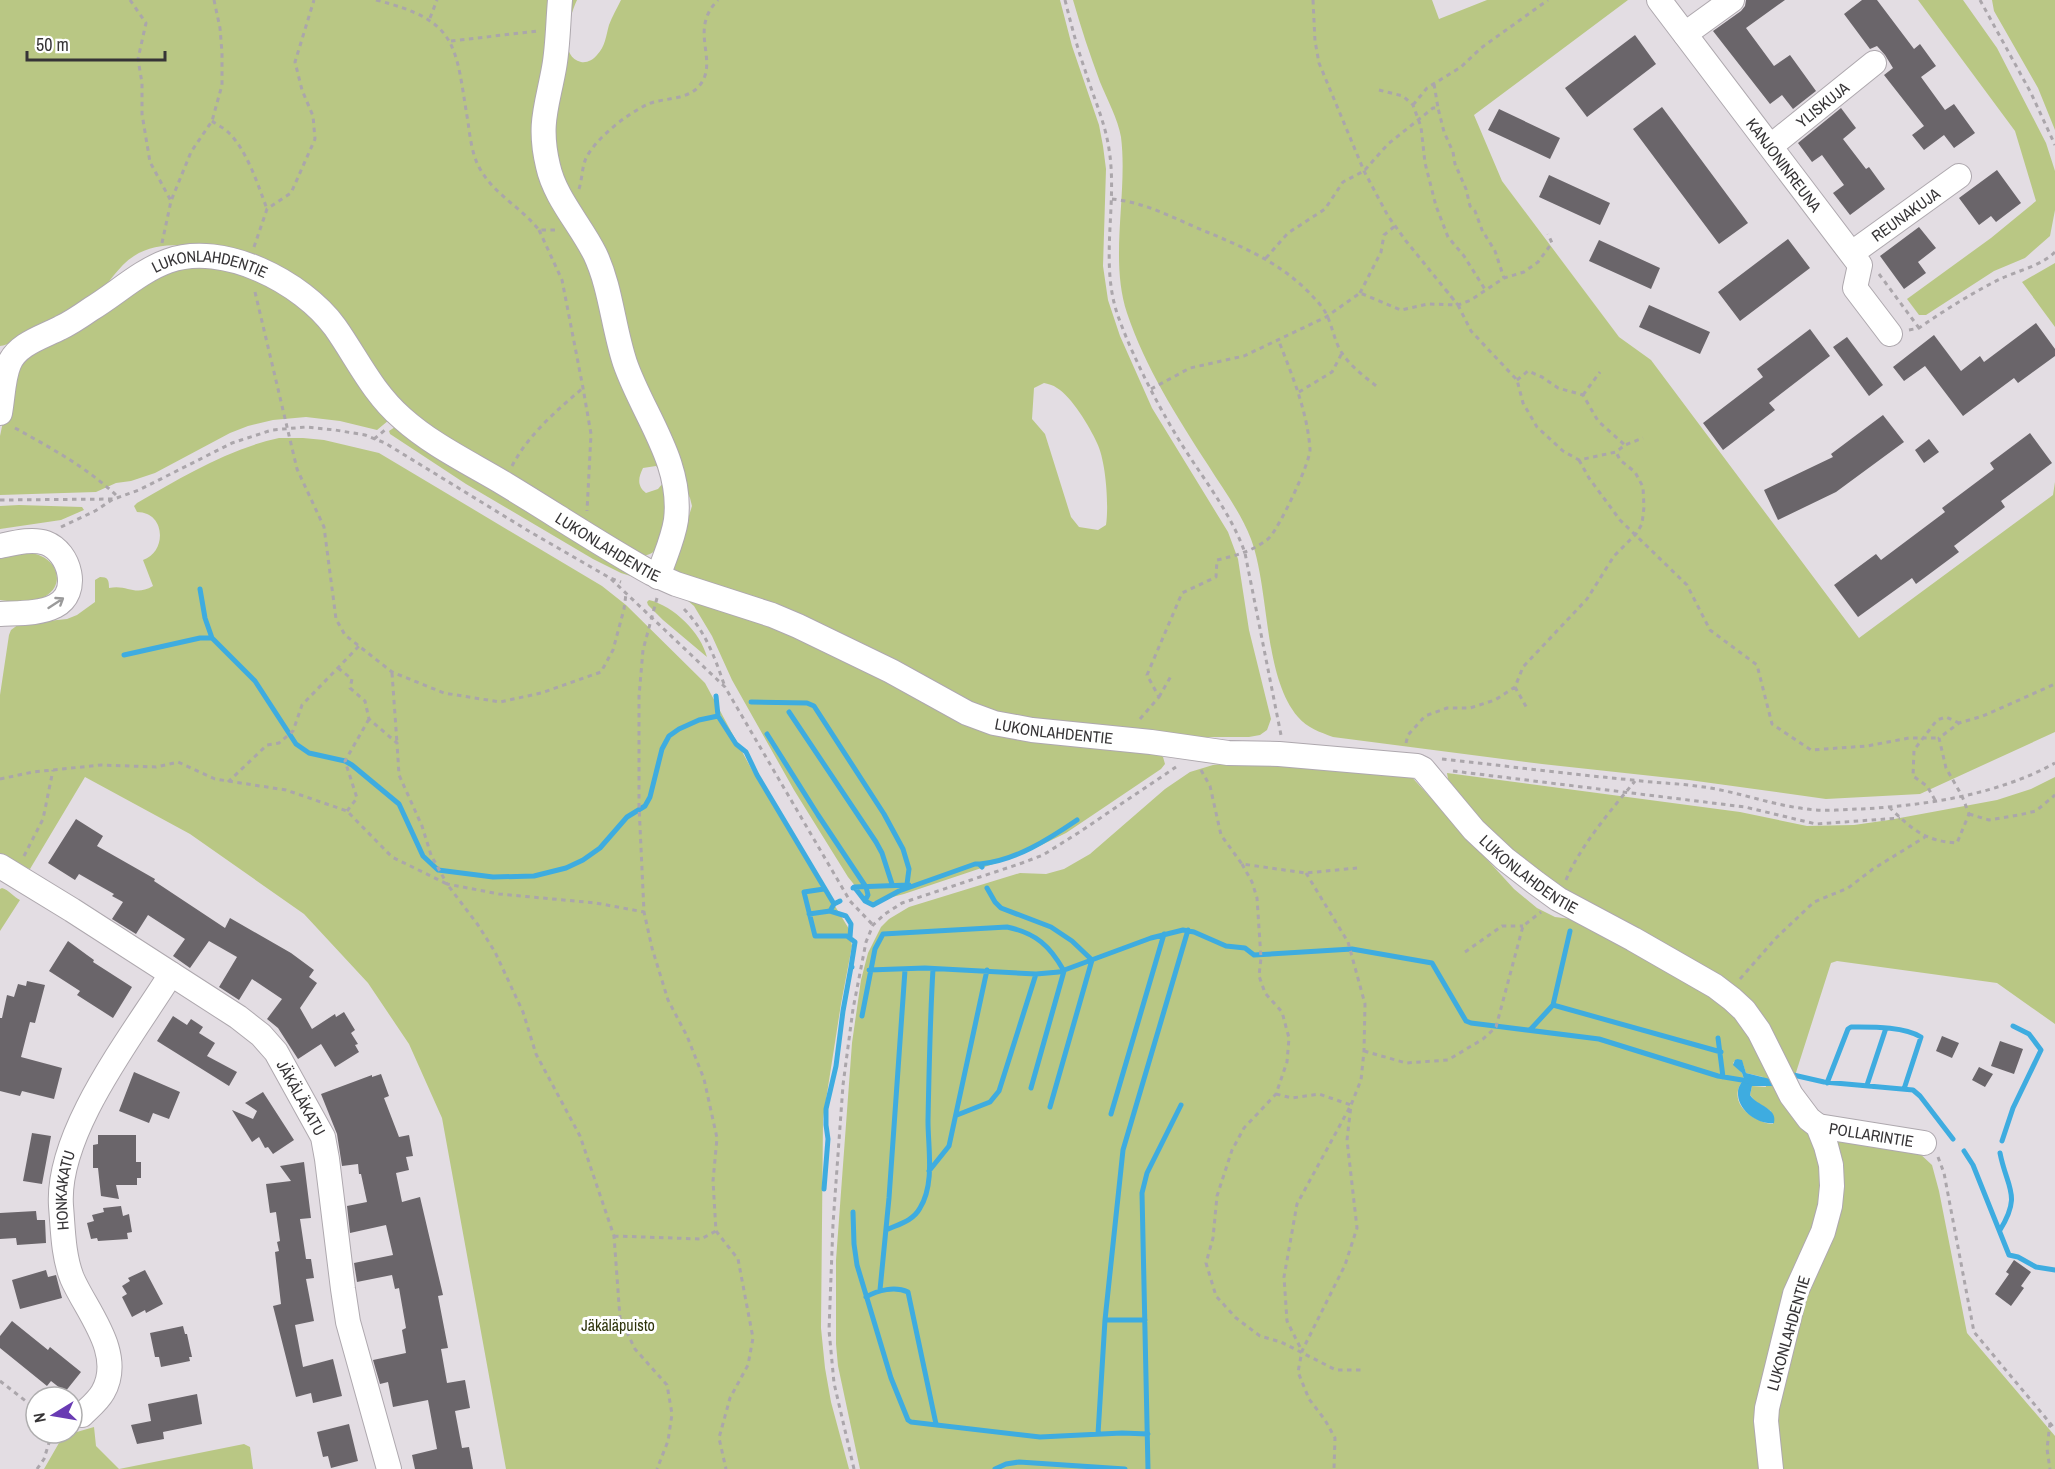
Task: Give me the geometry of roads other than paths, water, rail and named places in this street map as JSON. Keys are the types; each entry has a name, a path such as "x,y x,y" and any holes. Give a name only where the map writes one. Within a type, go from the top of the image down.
{"street":[{"path":"560,0 554,67 543,118 543,144 548,170 566,224 584,234 600,267 625,362 658,434 674,482 677,509 660,589"},
{"name":"KANJONINREUNA","path":"1659,0 1860,265 1855,288 1890,334"},
{"path":"1685,34 1732,0"},
{"name":"YLISKUJA","path":"1771,146 1874,63"},
{"name":"REUNAKUJA","path":"1851,253 1959,176"},
{"name":"LUKONLAHDENTIE","path":"5,419 8,369 10,362 19,351 110,298 151,269 165,262 189,257 216,257 250,265 303,296 325,314 368,381 402,418 446,449 586,534 660,589 772,615 891,671 979,718 1010,727 1124,739 1198,752 1279,754 1417,766 1432,764 1455,810 1487,843 1518,870 1558,899 1633,939 1725,993 1751,1019 1791,1095 1809,1119 1818,1126 1831,1165 1830,1206 1823,1232 1795,1294 1767,1408 1771,1469"},
{"path":"0,546 41,542 53,547 65,560 70,578 66,596 57,605 45,610 0,614"},
{"name":"JÄKÄLÄKATU","path":"7,871 238,1017 261,1035 276,1052 320,1133 327,1159 347,1316 389,1469"},
{"name":"HONKAKATU","path":"84,1413 106,1387 109,1374 108,1356 99,1329 69,1268 64,1250 62,1179 88,1108 105,1077 171,974"},
{"name":"POLLARINTIE","path":"1818,1126 1924,1143"}],"water":[{"path":"1737,1059 1742,1060 1746,1073 1770,1079 1773,1086 1752,1086 1750,1095 1770,1110 1774,1123 1755,1119 1741,1105 1738,1090 1744,1079 1742,1073 1733,1065"}],"waterway":[{"path":"200,589 205,618 212,638"},
{"path":"124,655 200,638 212,638 255,681 296,744 309,753 345,761 352,765 399,804 423,856 438,870 493,877 534,876 566,868 600,848 627,817 645,806 650,797 662,749 669,736 699,720 718,716 736,744 746,752 757,775 834,904"},
{"path":"716,696 718,716"},
{"path":"751,702 807,703 814,706 884,814 903,849 909,869 907,884"},
{"path":"789,712 876,842 892,884"},
{"path":"767,734 866,887 868,895 865,901"},
{"path":"980,864 1019,854 1077,820"},
{"path":"853,888 865,901 873,905 899,891 975,864 982,867"},
{"path":"854,887 909,885"},
{"path":"987,888 1001,908 1051,927 1072,941 1092,960 1050,1107"},
{"path":"824,889 804,892 815,936 847,936 855,942 852,967"},
{"path":"809,914 830,911 834,904 840,901"},
{"path":"830,911 846,916 851,924 850,937"},
{"path":"862,1016 875,949 883,934 1007,927 1026,933 1041,942 1053,954 1064,971 1031,1088"},
{"path":"869,970 925,968 1036,974 1059,972 1151,938 1183,930 1194,932 1226,946 1245,948 1254,955 1352,949 1432,963 1466,1021 1471,1023 1599,1039 1718,1076 1748,1081"},
{"path":"1098,1434 1105,1320 1123,1150 1188,930"},
{"path":"1553,1005 1570,931"},
{"path":"1111,1114 1164,934"},
{"path":"824,1189 828,1139 826,1109 836,1066 851,967"},
{"path":"886,1230 914,1216 928,1188 933,969"},
{"path":"880,1290 889,1198 905,970"},
{"path":"929,1171 949,1146 987,970"},
{"path":"957,1115 990,1102 999,1091 1036,974"},
{"path":"1530,1030 1553,1005 1721,1052"},
{"path":"2002,1141 2013,1108 2041,1050 2029,1034 2013,1026"},
{"path":"1827,1083 1848,1029 1851,1027 1887,1028 1914,1033 1921,1037 1904,1089"},
{"path":"1867,1085 1886,1028"},
{"path":"1718,1038 1723,1077"},
{"path":"1789,1074 1824,1082 1913,1090 1953,1139"},
{"path":"1148,1469 1142,1193 1147,1173 1181,1105"},
{"path":"1964,1151 1973,1165 2009,1255 2018,1257 2036,1267 2055,1270"},
{"path":"2000,1153 2012,1199 2007,1218 2000,1230"},
{"path":"853,1212 857,1265 891,1378 908,1420 1040,1437 1148,1434"},
{"path":"866,1297 887,1290 898,1289 908,1292 936,1424"},
{"path":"1105,1320 1145,1320"},
{"path":"995,1469 1019,1462 1125,1469"}],"park label":[{"name":"Jäkäläpuisto","path":"618,1325"}]}
